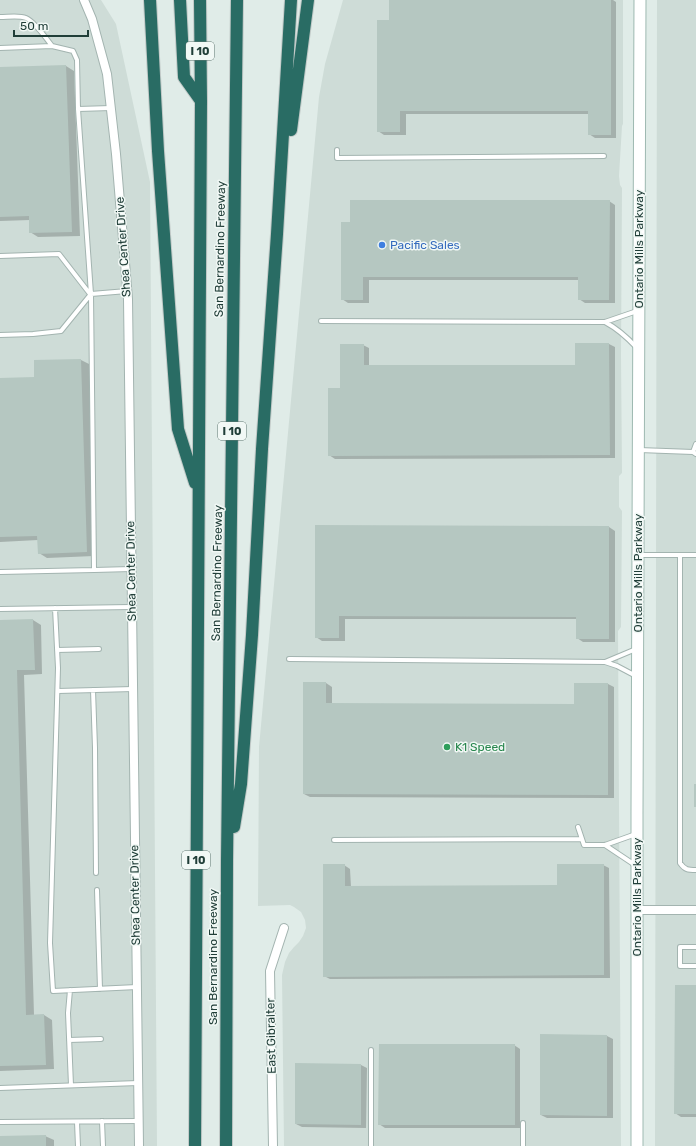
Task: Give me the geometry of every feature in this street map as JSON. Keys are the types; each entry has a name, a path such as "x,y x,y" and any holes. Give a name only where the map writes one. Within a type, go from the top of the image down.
{"highway":[{"path":"180,0 184,77 201,102"},
{"name":"San Bernardino Freeway","path":"195,1146 201,102 200,0"},
{"name":"San Bernardino Freeway","path":"226,1146 227,861 237,0"},
{"path":"227,861 241,784 252,635 262,449 291,0"},
{"path":"277,234 308,0"},
{"path":"150,3 158,159 178,430 199,493"}],"main road":[{"name":"Ontario Mills Parkway","path":"637,1146 640,0"}],"street":[{"name":"Shea Center Drive","path":"84,0 92,19 107,74 116,154 127,291 139,1146"},
{"path":"637,910 696,910"},
{"name":"East Gibralter","path":"273,1146 270,971 284,928"}],"lane":[{"path":"0,17 27,18 41,31 52,46"},
{"path":"0,48 52,46 73,51 77,60 78,109 90,294 94,570"},
{"path":"78,109 111,108"},
{"path":"337,150 337,158 604,156"},
{"path":"0,256 59,254 90,294"},
{"path":"0,335 61,331 90,294 127,291"},
{"path":"321,321 605,322 639,310"},
{"path":"605,322 623,333 639,350"},
{"path":"638,450 695,453 696,444"},
{"path":"638,555 696,555"},
{"path":"680,555 680,863 687,870 696,870"},
{"path":"0,572 131,569"},
{"path":"0,609 131,607"},
{"path":"55,608 58,691 50,943 53,991 137,987"},
{"path":"605,662 638,648"},
{"path":"57,650 99,649"},
{"path":"289,659 605,662 638,676"},
{"path":"58,691 132,689"},
{"path":"94,690 96,873"},
{"path":"578,827 584,845 605,845 637,833"},
{"path":"334,840 582,839"},
{"path":"605,845 637,867"},
{"path":"97,890 100,989"},
{"path":"696,947 680,947 680,966 696,966"},
{"path":"70,990 68,1013 71,1085"},
{"path":"69,1040 101,1038"},
{"path":"371,1050 371,1146"},
{"path":"0,1088 138,1083"},
{"path":"102,1121 103,1146"},
{"path":"0,1122 139,1121"},
{"path":"77,1122 78,1146"},
{"path":"523,1123 523,1146"}],"shaded area":[{"path":"0,0 101,0 116,24 150,182 157,1146 0,1146"},
{"path":"343,0 623,0 623,124 619,176 620,185 622,188 622,473 619,476 619,507 622,511 621,627 618,631 621,1146 284,1146 282,975 289,953 299,942 306,928 305,920 301,912 290,905 258,906 259,747 319,97 325,64"},
{"path":"657,0 696,0 696,1146 655,1146"}],"building":[{"path":"389,0 611,0 611,135 588,135 588,111 400,111 400,132 377,132 377,20 389,20"},
{"path":"66,65 72,232 29,233 29,216 0,217 0,67"},
{"path":"350,200 610,200 609,300 578,300 578,277 363,277 363,300 341,300 341,222 350,222"},
{"path":"575,343 609,343 610,455 328,456 328,388 340,388 340,344 364,344 364,365 575,365"},
{"path":"81,359 87,552 38,554 37,536 0,537 0,378 34,377 34,360"},
{"path":"315,525 609,526 609,639 576,639 576,617 339,616 339,638 315,638"},
{"path":"33,619 35,670 17,670 26,1015 44,1014 46,1065 0,1066 0,620"},
{"path":"303,682 326,682 326,703 574,704 574,683 608,683 608,795 303,794"},
{"path":"694,784 696,784 696,807 694,807"},
{"path":"323,864 345,864 345,886 557,885 557,864 604,864 604,975 323,977"},
{"path":"675,985 696,985 696,1114 674,1114"},
{"path":"540,1034 607,1035 607,1116 540,1115"},
{"path":"379,1044 515,1044 515,1125 378,1125"},
{"path":"295,1063 361,1064 361,1125 295,1124"},
{"path":"46,1135 46,1146 0,1146 0,1136"}],"place":[{"name":"Pacific Sales","path":"382,245"},
{"name":"K1 Speed","path":"447,747"}]}
